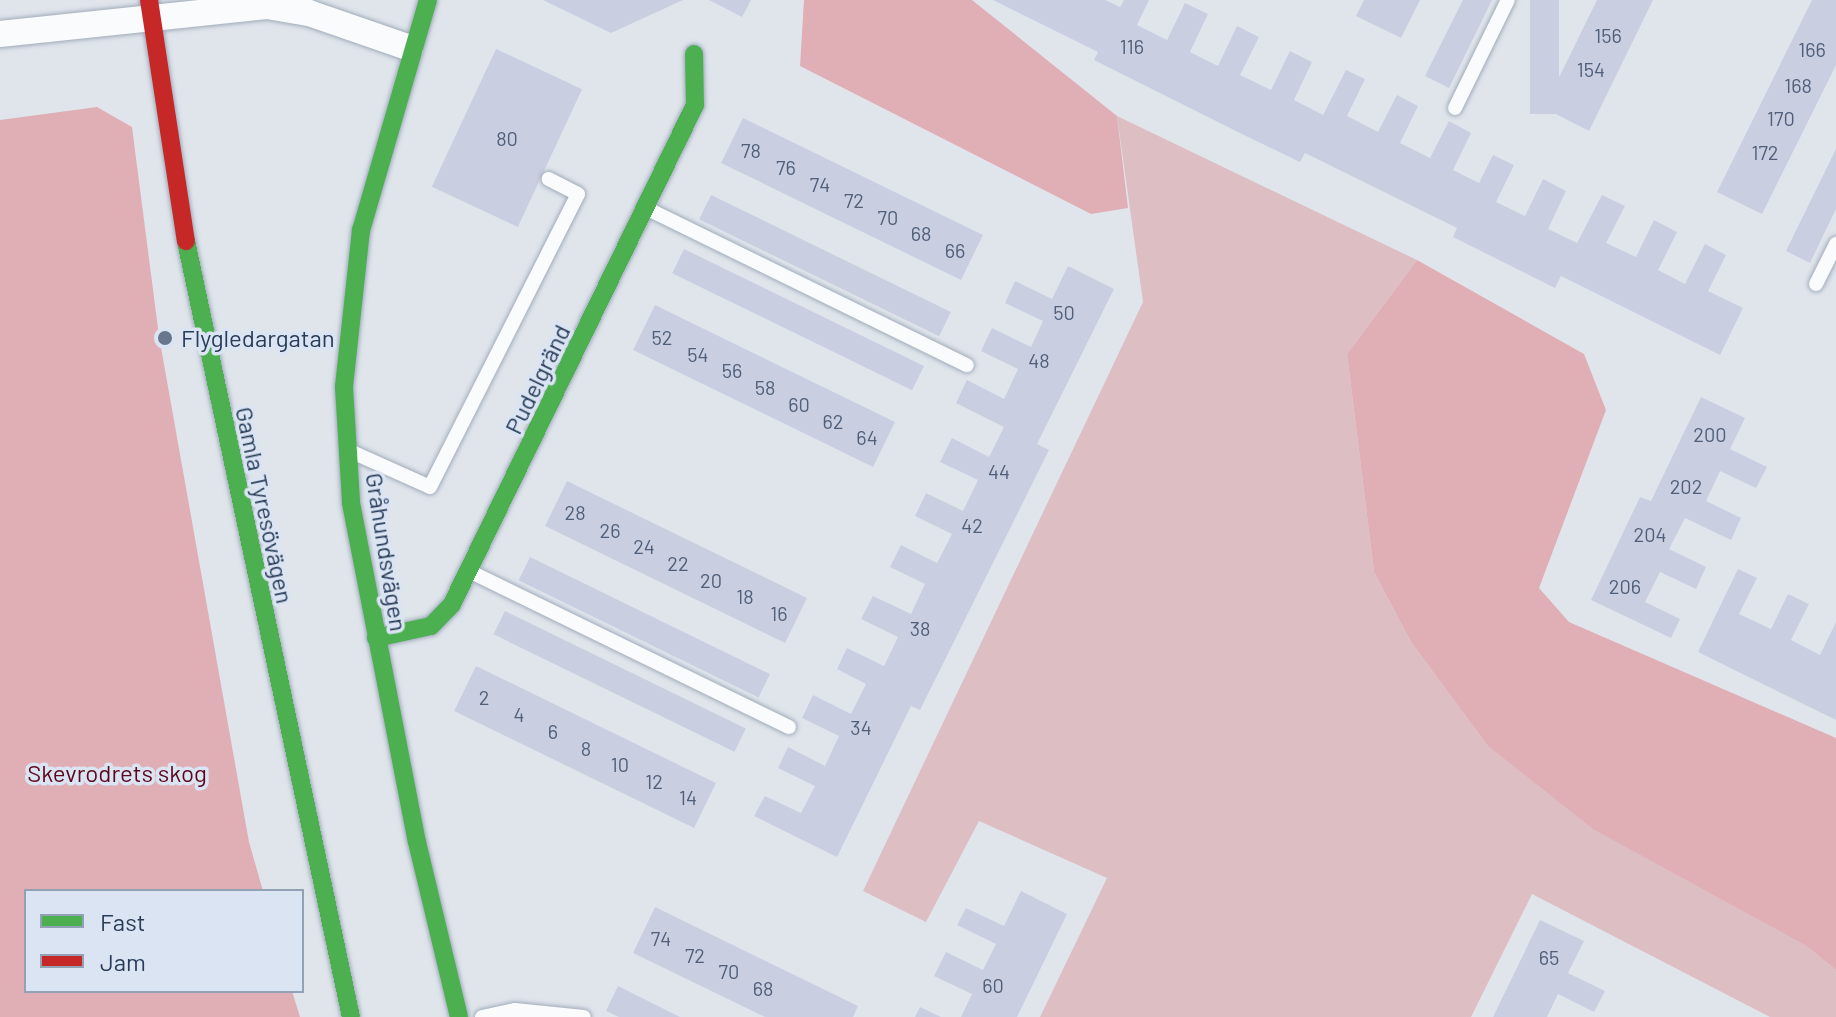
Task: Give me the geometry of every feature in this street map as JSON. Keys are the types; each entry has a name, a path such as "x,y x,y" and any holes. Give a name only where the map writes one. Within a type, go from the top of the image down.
{"street":[{"name":"Gråhundsvägen","path":"428,0 410,48 361,230 344,387 351,503 376,638 459,1017"},
{"path":"0,34 150,8 267,6 323,17 410,48"},
{"name":"Gamla Tyresövägen","path":"150,8 188,256 351,1017"},
{"name":"Pudelgränd","path":"376,638 431,626 452,604 648,209 695,105 694,54"}],"lane":[{"path":"1455,108 1508,0"},
{"path":"348,450 430,487 578,194 549,179"},
{"path":"648,209 967,365"},
{"path":"1816,284 1836,244"},
{"path":"469,571 789,727"},
{"path":"482,1017 515,1010 584,1017"}],"shaded area":[{"path":"1117,116 1417,260 1347,354 1374,572 1411,642 1487,745 1805,945 1836,970 1836,1017 1770,1017 1532,894 1471,1017 1040,1017 1107,878 979,821 926,922 863,891 1143,302"}],"green space":[{"path":"804,0 972,0 1117,116 1128,208 1091,214 800,66"},
{"name":"Skevrodrets skog","path":"97,107 132,127 159,336 249,842 262,889 24,889 24,993 293,993 300,1017 0,1017 0,120"},
{"path":"1417,260 1584,354 1606,410 1539,588 1569,622 1836,738 1836,970 1805,945 1593,829 1487,745 1411,642 1374,572 1347,354"}],"building":[{"path":"543,0 683,0 611,33"},
{"path":"709,0 751,0 742,17"},
{"path":"993,0 1105,0 1120,7 1124,0 1149,0 1137,25 1167,40 1185,3 1208,14 1190,52 1218,66 1237,26 1259,37 1240,75 1271,90 1290,51 1312,62 1294,100 1323,115 1346,70 1365,79 1347,116 1378,132 1397,95 1418,106 1400,143 1430,158 1449,121 1471,133 1453,170 1479,183 1493,155 1514,165 1496,202 1525,216 1543,179 1566,191 1548,229 1577,243 1602,195 1625,206 1606,243 1636,257 1654,220 1677,232 1658,270 1685,284 1705,244 1726,255 1708,291 1743,308 1720,355 1561,276 1555,288 1453,237 1457,228 1305,153 1300,162 1248,137 1094,60 1098,52"},
{"path":"1364,0 1420,0 1401,38 1356,16"},
{"path":"1463,0 1492,0 1449,88 1425,76"},
{"path":"1530,0 1559,0 1559,114 1530,114"},
{"path":"1597,0 1653,0 1589,131 1544,108"},
{"path":"1812,0 1836,0 1836,65 1762,214 1717,192"},
{"path":"496,49 582,89 518,227 432,187"},
{"path":"743,118 983,235 961,280 721,163"},
{"path":"1836,149 1836,209 1810,263 1786,251"},
{"path":"711,195 951,312 939,336 699,219"},
{"path":"684,249 924,366 912,390 672,273"},
{"path":"1068,266 1114,289 1037,444 1049,450 920,710 911,706 837,857 754,816 765,796 801,813 815,786 778,768 788,747 825,766 839,736 802,718 813,695 851,714 866,684 837,669 847,648 884,666 898,637 861,619 873,596 911,614 925,584 890,567 901,545 937,563 952,534 915,516 926,493 963,511 978,480 940,462 952,438 989,457 1004,427 956,403 967,380 1004,399 1018,369 981,351 992,328 1031,347 1043,321 1005,303 1015,281 1052,299"},
{"path":"655,305 895,422 873,467 633,350"},
{"path":"1701,397 1745,418 1730,449 1767,467 1756,488 1720,471 1706,501 1741,518 1731,540 1685,518 1669,549 1706,567 1696,589 1660,572 1645,602 1680,619 1671,638 1591,600 1640,497 1651,501"},
{"path":"567,481 807,598 785,643 545,526"},
{"path":"530,557 770,674 759,697 519,580"},
{"path":"1738,569 1757,578 1739,614 1771,629 1788,594 1809,604 1791,640 1820,655 1836,622 1836,720 1698,652"},
{"path":"505,611 746,728 734,752 494,634"},
{"path":"476,666 716,783 694,828 454,711"},
{"path":"1021,891 1067,914 1017,1017 961,1017 972,994 934,976 946,952 983,970 996,944 957,925 966,908 1004,926"},
{"path":"655,907 858,1006 853,1017 765,1017 633,953"},
{"path":"1540,920 1584,941 1568,973 1605,991 1594,1012 1558,994 1547,1017 1493,1017"},
{"path":"618,986 680,1017 619,1017 606,1011"},
{"path":"920,1007 941,1017 915,1017"}],"traffic: fast":[{"path":"428,0 361,230 344,387 351,503 417,842 459,1017"},
{"path":"376,638 431,626 452,604 695,105 694,54"},
{"path":"186,241 351,1017"}],"traffic: jam":[{"path":"149,0 186,241"}],"place":[{"name":"Flygledargatan","path":"165,338"}]}
